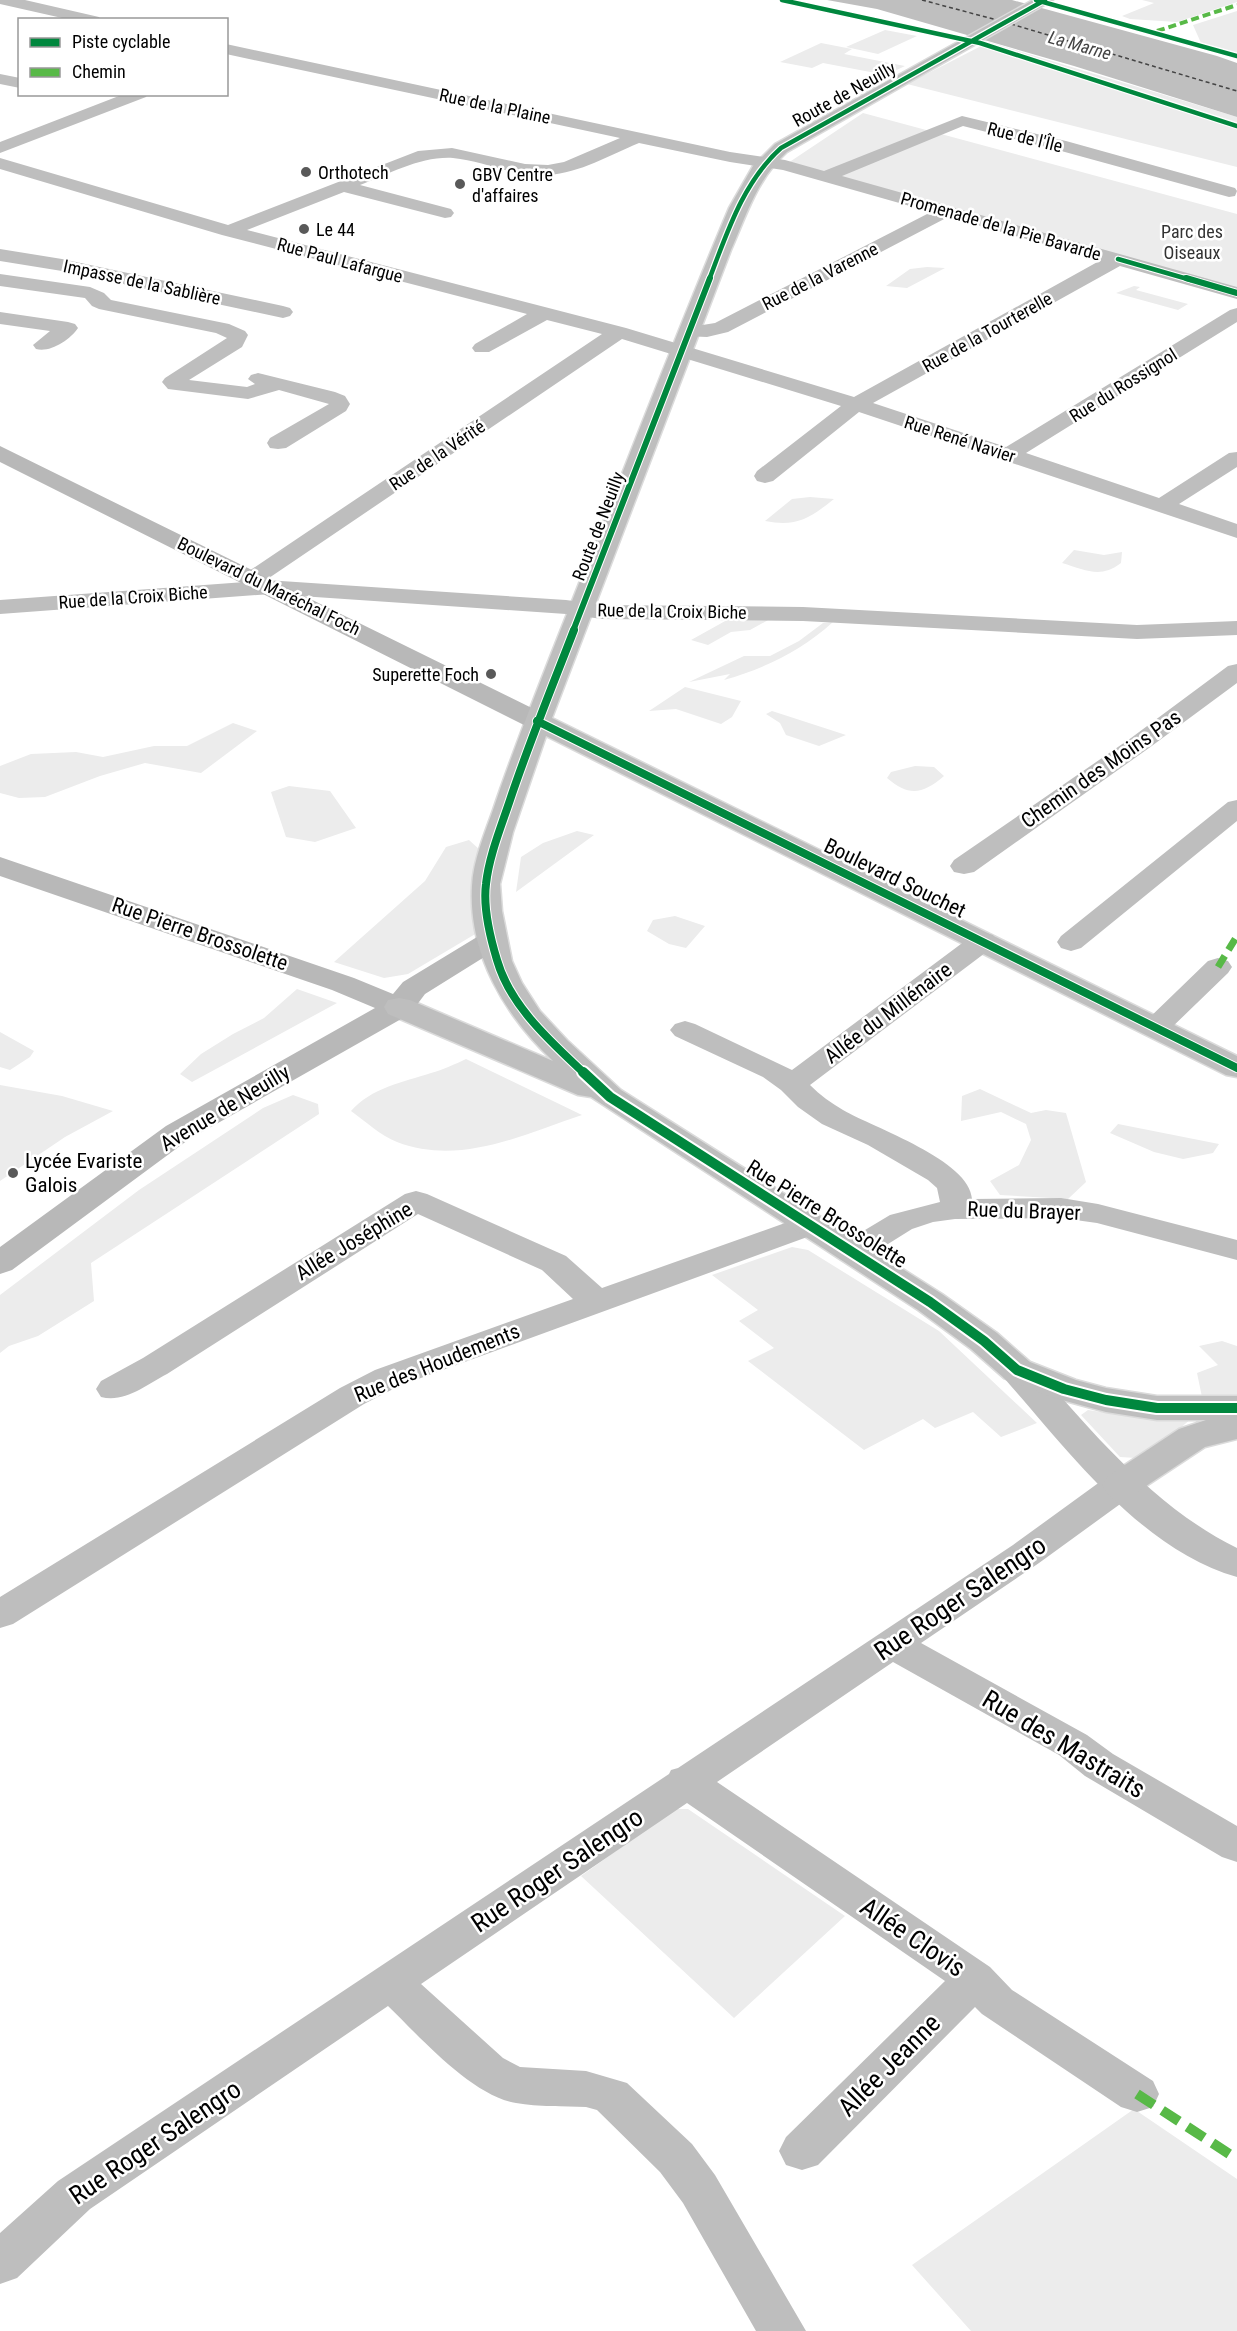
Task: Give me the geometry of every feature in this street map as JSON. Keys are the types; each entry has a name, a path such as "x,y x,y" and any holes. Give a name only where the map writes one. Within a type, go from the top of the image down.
{"main road":[{"name":"Route de Neuilly","path":"610,1097 556,1047 528,1016 507,983 495,950 486,884 499,832 537,721 584,609 721,250 746,191 763,163 794,141 1045,0"},
{"name":"Boulevard du Maréchal Foch","path":"0,453 537,721"},
{"name":"Boulevard Souchet","path":"537,721 1237,1068"},
{"name":"Rue Pierre Brossolette","path":"0,866 343,984 399,1007"},
{"name":"Avenue de Neuilly","path":"0,1263 177,1133 399,1007 434,998 495,950"},
{"path":"399,1007 610,1097"},
{"name":"Rue Pierre Brossolette","path":"610,1097 930,1302 984,1341 1017,1370 1121,1485 1201,1546 1237,1564"},
{"path":"1017,1370 1064,1389 1106,1400 1157,1408 1237,1408"},
{"path":"1121,1485 1192,1438 1210,1431 1237,1427"}],"street":[{"path":"4,0 85,18"},
{"name":"Rue de la Plaine","path":"228,49 763,163"},
{"path":"228,61 250,54"},
{"path":"0,79 18,83"},
{"path":"0,148 135,96"},
{"path":"88,97 118,103"},
{"name":"Rue de l'Île","path":"826,176 962,121 1060,145 1229,192"},
{"path":"229,231 418,156 441,153 466,154 536,171 559,169 638,137"},
{"name":"Promenade de la Pie Bavarde","path":"763,163 785,165 826,176 1237,293"},
{"name":"Rue Paul Lafargue","path":"0,164 229,231 544,313 619,332 687,341"},
{"path":"343,186 445,213"},
{"name":"Rue de la Varenne","path":"687,341 707,331 721,328 946,211"},
{"name":"Impasse de la Sablière","path":"0,255 62,265 283,312"},
{"name":"Rue de la Tourterelle","path":"765,476 856,404 1118,259"},
{"path":"0,280 90,293 106,305 222,328 238,335 235,343 172,382 183,386 248,393 278,384"},
{"path":"2,318 50,287"},
{"path":"482,348 544,313"},
{"name":"Rue du Rossignol","path":"1008,455 1237,314"},
{"path":"2,318 68,328 43,345"},
{"name":"Rue de la Vérité","path":"263,583 619,332"},
{"name":"Rue René Navier","path":"687,341 856,404 1237,531"},
{"path":"199,365 338,400 339,407 278,444"},
{"path":"1162,506 1237,458"},
{"name":"Rue de la Croix Biche","path":"0,607 263,583 602,612 869,616 1137,632 1237,628"},
{"name":"Chemin des Moins Pas","path":"964,866 1140,743 1237,671"},
{"path":"1071,942 1237,808"},
{"name":"Allée du Millénaire","path":"792,1084 983,941"},
{"path":"1156,1027 1218,967"},
{"path":"685,1030 774,1071 792,1084 809,1101 833,1117 879,1138 939,1173 952,1184 956,1196 955,1209"},
{"name":"Allée Joséphine","path":"113,1389 154,1366 416,1201 554,1263 581,1289 598,1301"},
{"name":"Rue du Brayer","path":"852,1252 913,1218 955,1209 1061,1208 1237,1250"},
{"name":"Rue des Houdements","path":"0,1615 352,1396 387,1378 810,1225"},
{"name":"Rue Roger Salengro","path":"0,2263 74,2195 1026,1554 1121,1485"},
{"name":"Rue des Mastraits","path":"891,1644 1073,1745 1099,1766 1237,1846"},
{"name":"Allée Clovis","path":"685,1782 975,1979 997,2002 1137,2094"},
{"name":"Allée Jeanne","path":"802,2151 975,1979"},
{"path":"391,1983 487,2071 515,2085 586,2089 610,2096 676,2158 699,2189 782,2331"}],"green space":[{"path":"1142,0 1237,0 1237,2 1177,22 1130,19 1122,16 1154,3"},
{"path":"1237,11 1237,54 1201,43 1193,25"},
{"path":"885,30 917,36 878,54 846,47"},
{"name":"Parc des Oiseaux","path":"989,42 1237,117 1237,167 907,84"},
{"path":"821,43 852,49 844,54 905,66 886,75 823,63 812,68 780,62"},
{"name":"Parc des Oiseaux","path":"863,113 1237,214 1237,293 785,165"},
{"path":"945,268 907,288 886,286 910,269"},
{"path":"1134,286 1140,287 1136,290 1188,304 1178,310 1116,293"},
{"path":"810,497 834,499 802,520 785,523 765,521 792,499"},
{"path":"1074,550 1104,555 1122,552 1121,563 1106,571 1093,572 1062,563"},
{"path":"770,619 750,630 731,632 708,645 691,640 727,620"},
{"path":"833,622 796,650 769,664 724,680 730,674 689,682 744,656 770,656 799,641 823,623"},
{"path":"685,687 741,701 732,717 721,724 676,709 649,711"},
{"path":"772,711 846,735 819,746 786,735 780,723 766,714"},
{"path":"233,723 257,731 201,773 145,763 100,776 45,797 19,798 0,793 0,766 31,754 76,752 103,757 154,746 187,746"},
{"path":"915,766 934,767 944,776 929,787 916,791 902,788 887,778 891,772"},
{"path":"289,786 330,791 356,828 315,842 286,837 271,792"},
{"path":"577,831 594,835 516,892 521,857 543,843"},
{"path":"469,840 480,850 477,933 408,974 384,978 334,962 425,881 446,847"},
{"path":"675,916 705,926 686,948 669,944 647,931 653,920"},
{"path":"297,989 337,1003 192,1082 180,1074 201,1054 264,1018"},
{"path":"0,1032 34,1051 30,1057 10,1070 0,1067"},
{"path":"466,1059 582,1115 491,1145 444,1151 421,1149 397,1142 351,1111 378,1091"},
{"path":"0,1085 62,1096 113,1111 65,1137 0,1181"},
{"path":"980,1089 1031,1113 1046,1110 1066,1113 1086,1182 1068,1199 1000,1195 990,1181 1019,1165 1031,1140 1026,1124 1001,1112 961,1121 962,1096"},
{"path":"293,1095 318,1104 319,1114 91,1263 94,1301 38,1336 9,1346 0,1353 0,1295 139,1190 263,1108"},
{"path":"1118,1124 1219,1144 1213,1153 1183,1159 1154,1152 1110,1133"},
{"path":"792,1247 808,1250 939,1331 1037,1423 1001,1437 973,1412 935,1428 923,1419 864,1450 748,1361 774,1348 739,1321 758,1310 712,1275"},
{"path":"1222,1341 1237,1346 1237,1396 1202,1397 1197,1373 1218,1365 1199,1346"},
{"path":"1088,1410 1141,1418 1192,1418 1151,1453 1136,1458 1120,1457 1081,1415"},
{"path":"675,1809 688,1809 845,1916 734,2018 581,1876"},
{"path":"1134,2109 1237,2179 1237,2331 971,2331 912,2265"}],"water":[{"name":"La Marne","path":"827,0 1012,0 1217,56 1237,63 1237,117 1074,66 877,9"}],"ferry route":[{"path":"922,0 997,20"},
{"path":"1011,24 1237,91"}],"marked path":[{"path":"1157,31 1237,5"},
{"path":"1218,967 1237,936"},
{"path":"1137,2094 1237,2159"}],"cycle path":[{"path":"782,0 980,43 1237,126"},
{"path":"1036,0 1237,56"},
{"path":"1045,0 781,148 759,170 751,182 721,250 525,755 499,832 486,884 487,911 497,961 507,983 528,1016 556,1047 610,1097 930,1302 984,1341 1017,1370 1064,1389 1106,1400 1157,1408 1237,1408"},
{"path":"1118,259 1237,293"},
{"path":"537,721 1237,1068"}],"place":[{"name":"Orthotech","path":"306,172"},
{"name":"GBV Centre d'affaires","path":"460,184"},
{"name":"Le 44","path":"304,229"},
{"name":"Superette Foch","path":"491,674"},
{"name":"Lycée Evariste Galois","path":"13,1173"}]}
